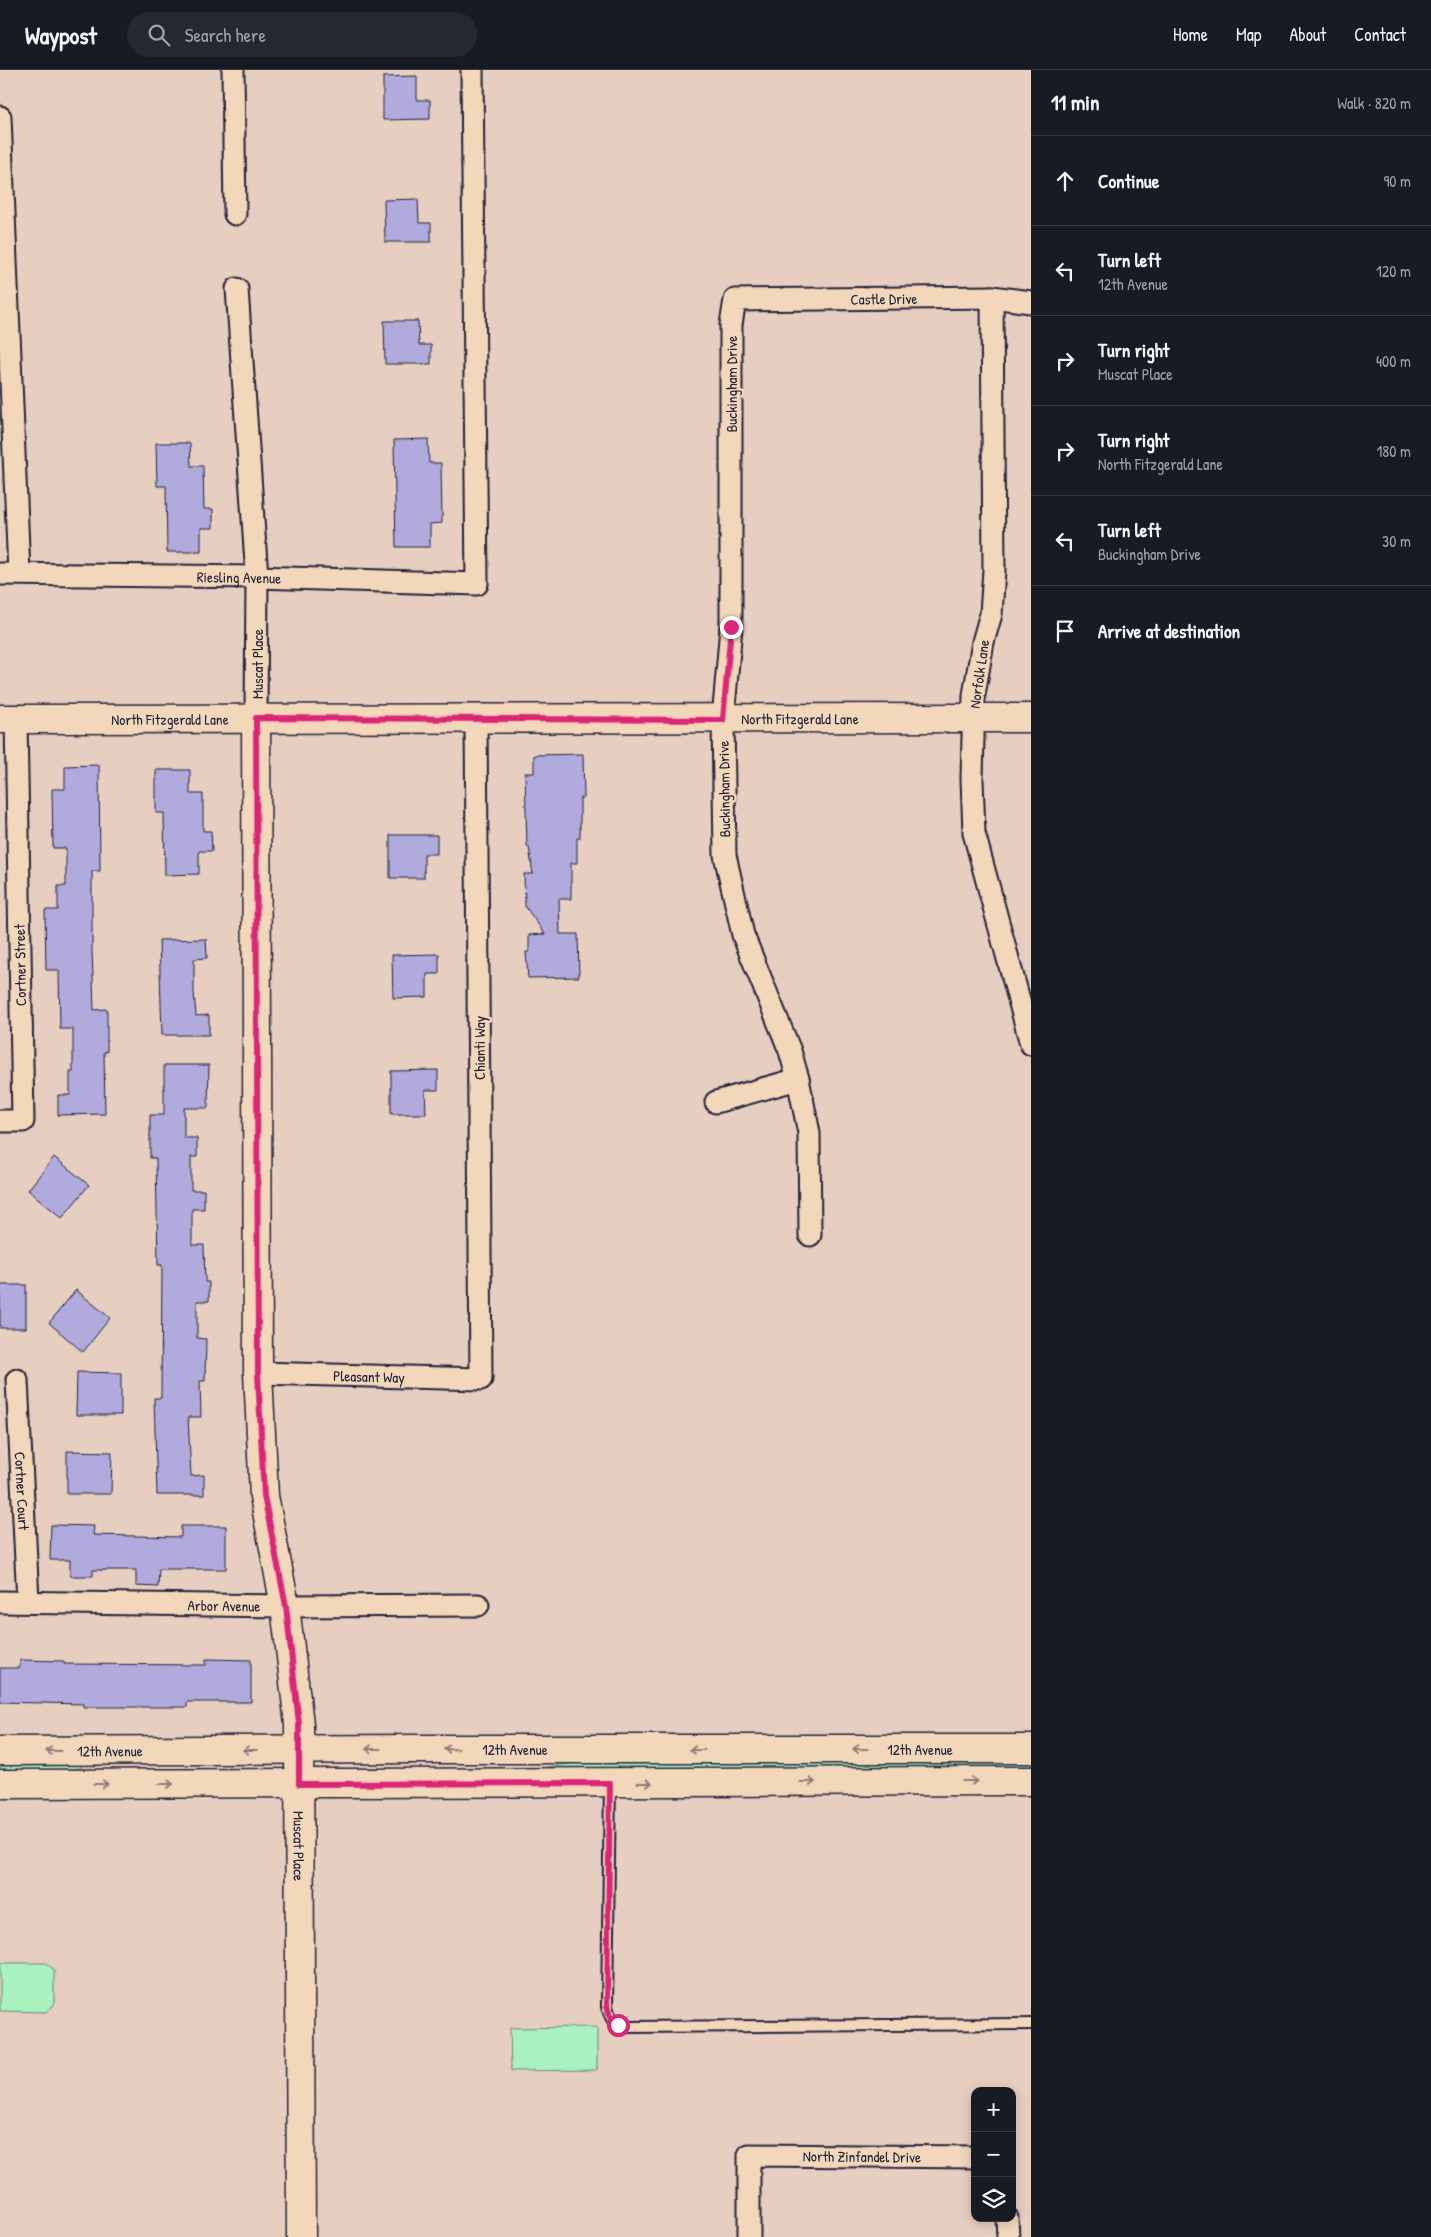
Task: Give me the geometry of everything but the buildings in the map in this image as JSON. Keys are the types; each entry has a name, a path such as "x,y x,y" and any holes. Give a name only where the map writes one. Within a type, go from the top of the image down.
{"street":[{"path":"233,70 235,214"},
{"name":"Riesling Avenue","path":"9,574 257,577 477,584 472,70"},
{"path":"0,117 9,574"},
{"name":"Muscat Place","path":"237,289 257,577 258,1373 264,1496 286,1606 299,1724 300,2237"},
{"name":"Castle Drive","path":"735,300 992,297 1031,302"},
{"name":"Norfolk Lane","path":"992,297 994,570 990,614 982,642 974,695 974,833 1031,1044"},
{"name":"Buckingham Drive","path":"735,300 731,325 731,627 723,720 725,855 743,935 790,1051 798,1079 809,1133 810,1235"},
{"name":"North Fitzgerald Lane","path":"8,719 476,718 723,720 1031,718"},
{"name":"Chianti Way","path":"476,718 481,1379"},
{"name":"Cortner Street","path":"0,1121 23,1121 8,719"},
{"path":"716,1102 798,1079"},
{"name":"Pleasant Way","path":"258,1373 481,1379"},
{"name":"Cortner Court","path":"17,1380 28,1601"},
{"name":"Arbor Avenue","path":"0,1602 286,1606 478,1605"},
{"name":"12th Avenue","path":"0,1751 1031,1749"},
{"path":"0,1784 1031,1781"},
{"name":"North Zinfandel Drive","path":"749,2237 749,2155 971,2157"},
{"path":"1007,2222 1008,2237"}],"lane":[{"path":"610,1783 607,2006 611,2020 618,2025 636,2027 1031,2024"}],"green space":[{"path":"0,1756 82,1757 81,1768 0,1774"},
{"path":"1031,1759 1031,1772 547,1772 547,1767 584,1762"},
{"path":"0,1963 46,1963 54,1970 54,2005 46,2012 0,2011"},
{"path":"597,2027 597,2070 511,2071 510,2028"}],"route":[{"path":"618,2025 611,2020 607,2006 610,1783 299,1784 299,1724 286,1606 264,1496 258,1373 256,718 723,720 731,627"}]}
